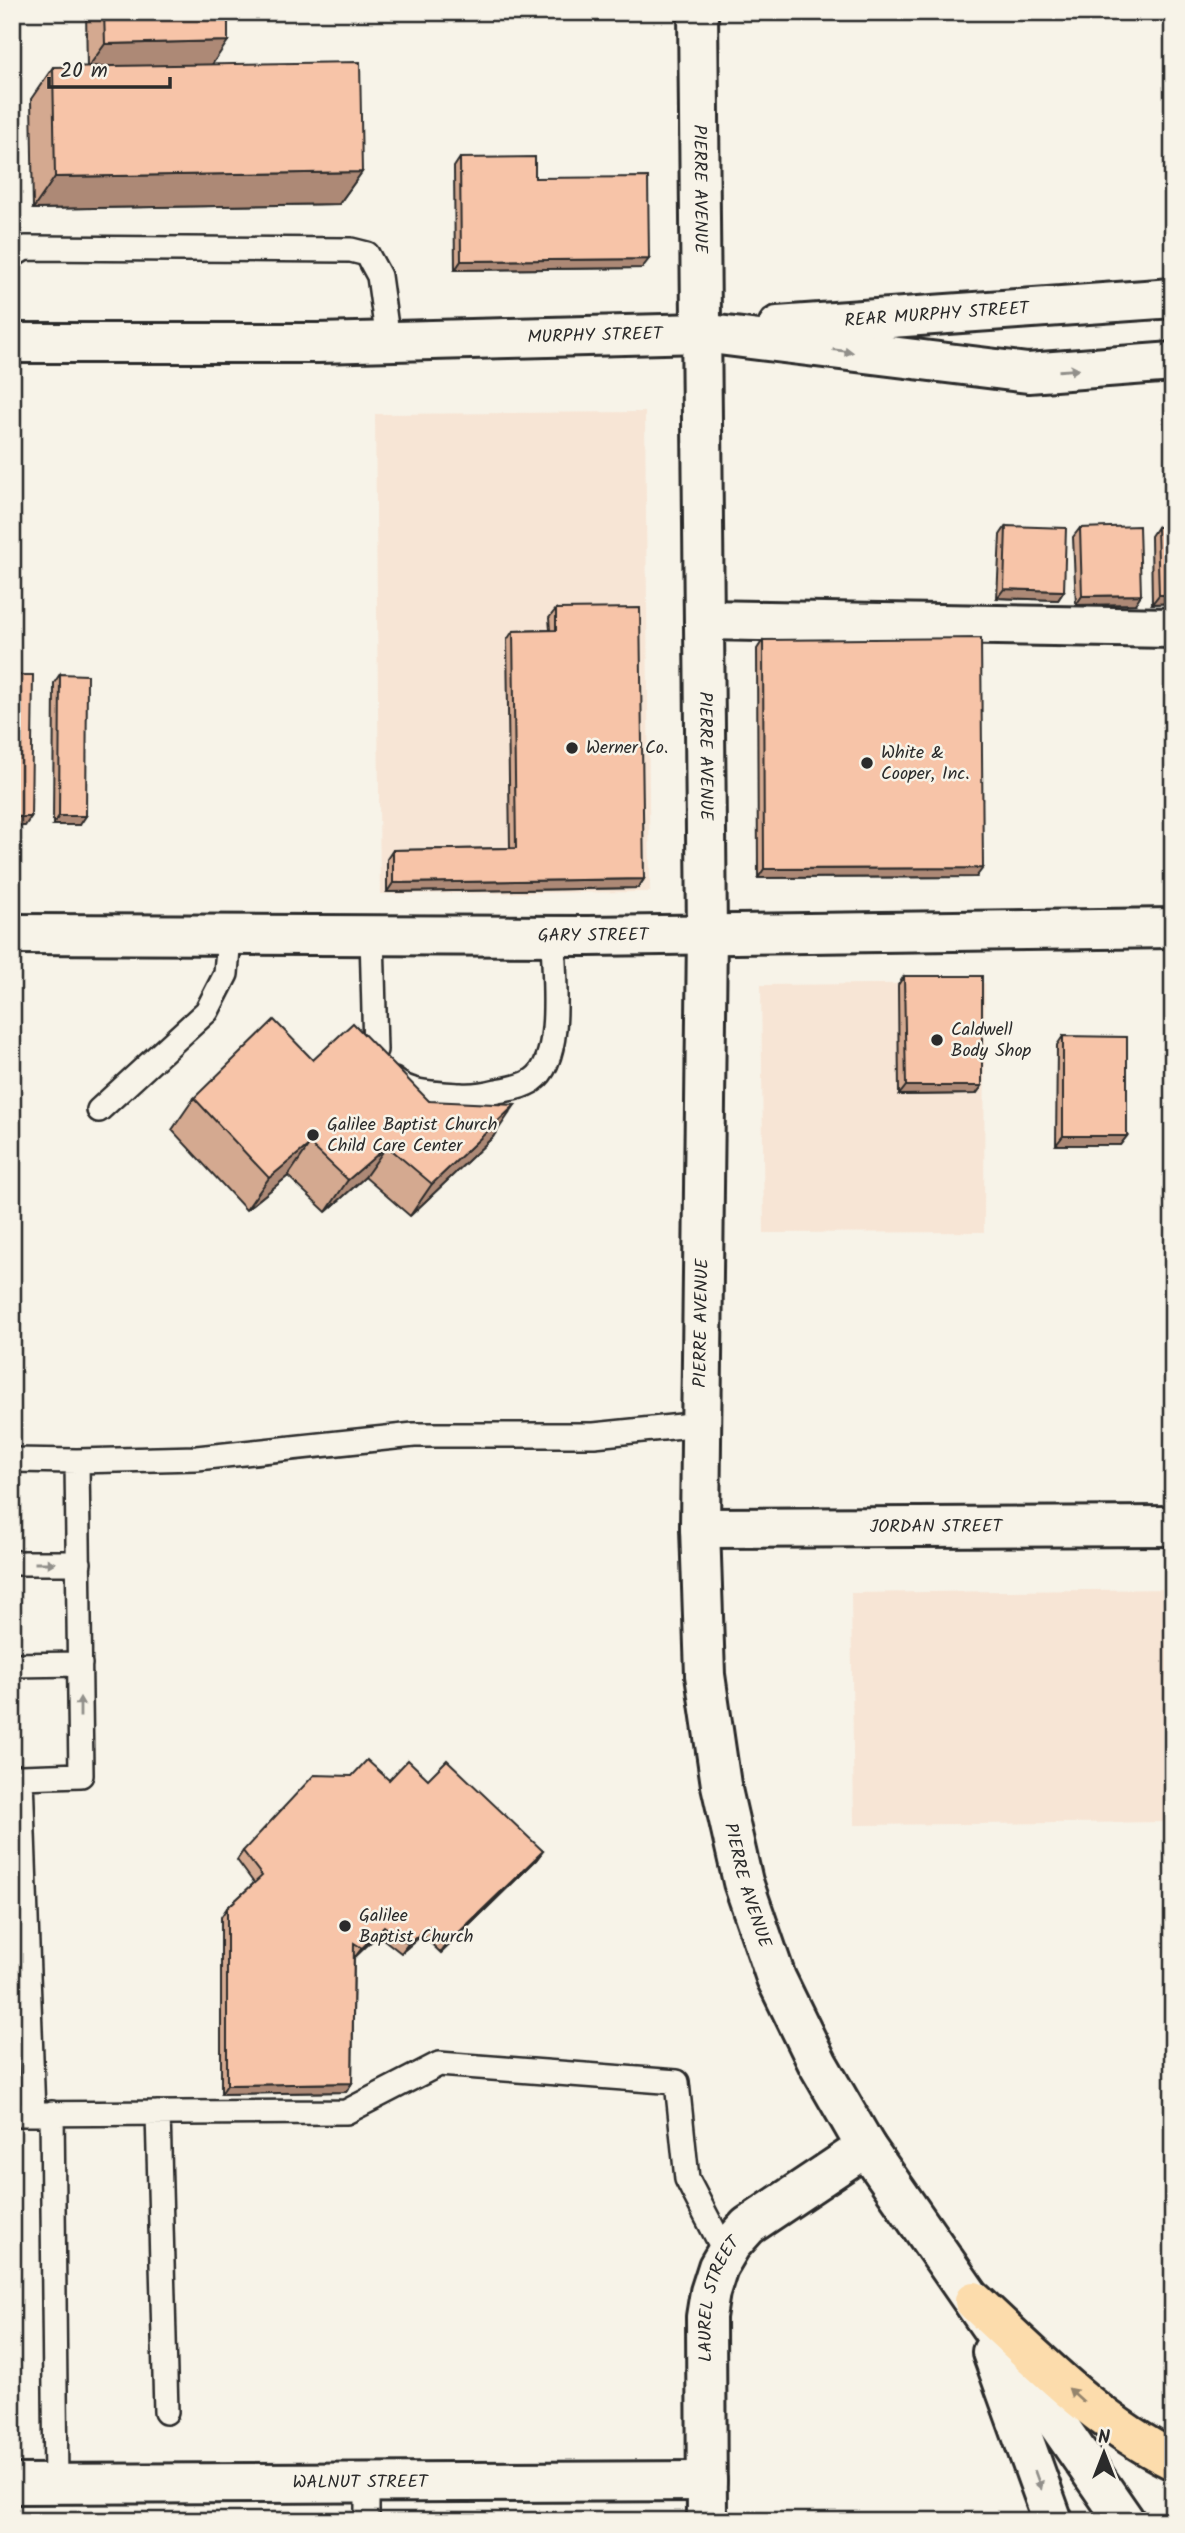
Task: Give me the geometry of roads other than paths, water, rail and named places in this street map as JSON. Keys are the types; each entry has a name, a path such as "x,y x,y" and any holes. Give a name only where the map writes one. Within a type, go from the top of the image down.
{"highway":[{"path":"974,2301 1094,2411 1149,2449 1173,2460"}],"street":[{"name":"PIERRE AVENUE","path":"698,12 707,933 700,1528 705,1675 721,1785 743,1882 776,1978 818,2064 866,2147 1125,2521"},
{"name":"REAR MURPHY STREET","path":"702,333 852,319 1173,298"},
{"name":"MURPHY STREET","path":"12,344 388,341 702,333 1028,373 1173,362"},
{"path":"705,620 1173,628"},
{"name":"GARY STREET","path":"12,934 553,936 1173,928"},
{"name":"JORDAN STREET","path":"700,1528 1173,1526"},
{"name":"LAUREL STREET","path":"707,2521 706,2317 718,2267 748,2226 866,2147"},
{"path":"974,2301 1053,2521"},
{"name":"WALNUT STREET","path":"12,2484 56,2484 367,2502 707,2481"}],"lane":[{"path":"12,256 25,248 351,250 367,254 379,276 388,341"},
{"path":"99,1110 207,1012 226,974 229,934"},
{"path":"372,935 375,1050"},
{"path":"387,1073 402,1086 423,1093 474,1096 515,1088 534,1080 547,1063 554,1036 553,936"},
{"path":"12,1460 197,1458 414,1435 594,1435 701,1424"},
{"path":"56,2484 32,2114 17,1777 81,1775 77,1461"},
{"path":"12,1563 79,1563"},
{"path":"12,1665 80,1664"},
{"path":"32,2114 346,2112 439,2064 677,2082 687,2179 726,2255"},
{"path":"158,2113 166,2412"}],"place":[{"name":"Werner Co.","path":"572,748"},
{"name":"White & Cooper, Inc.","path":"867,763"},
{"name":"Caldwell Body Shop","path":"937,1040"},
{"name":"Galilee Baptist Church Child Care Center","path":"313,1135"},
{"name":"Galilee Baptist Church","path":"345,1926"}]}
